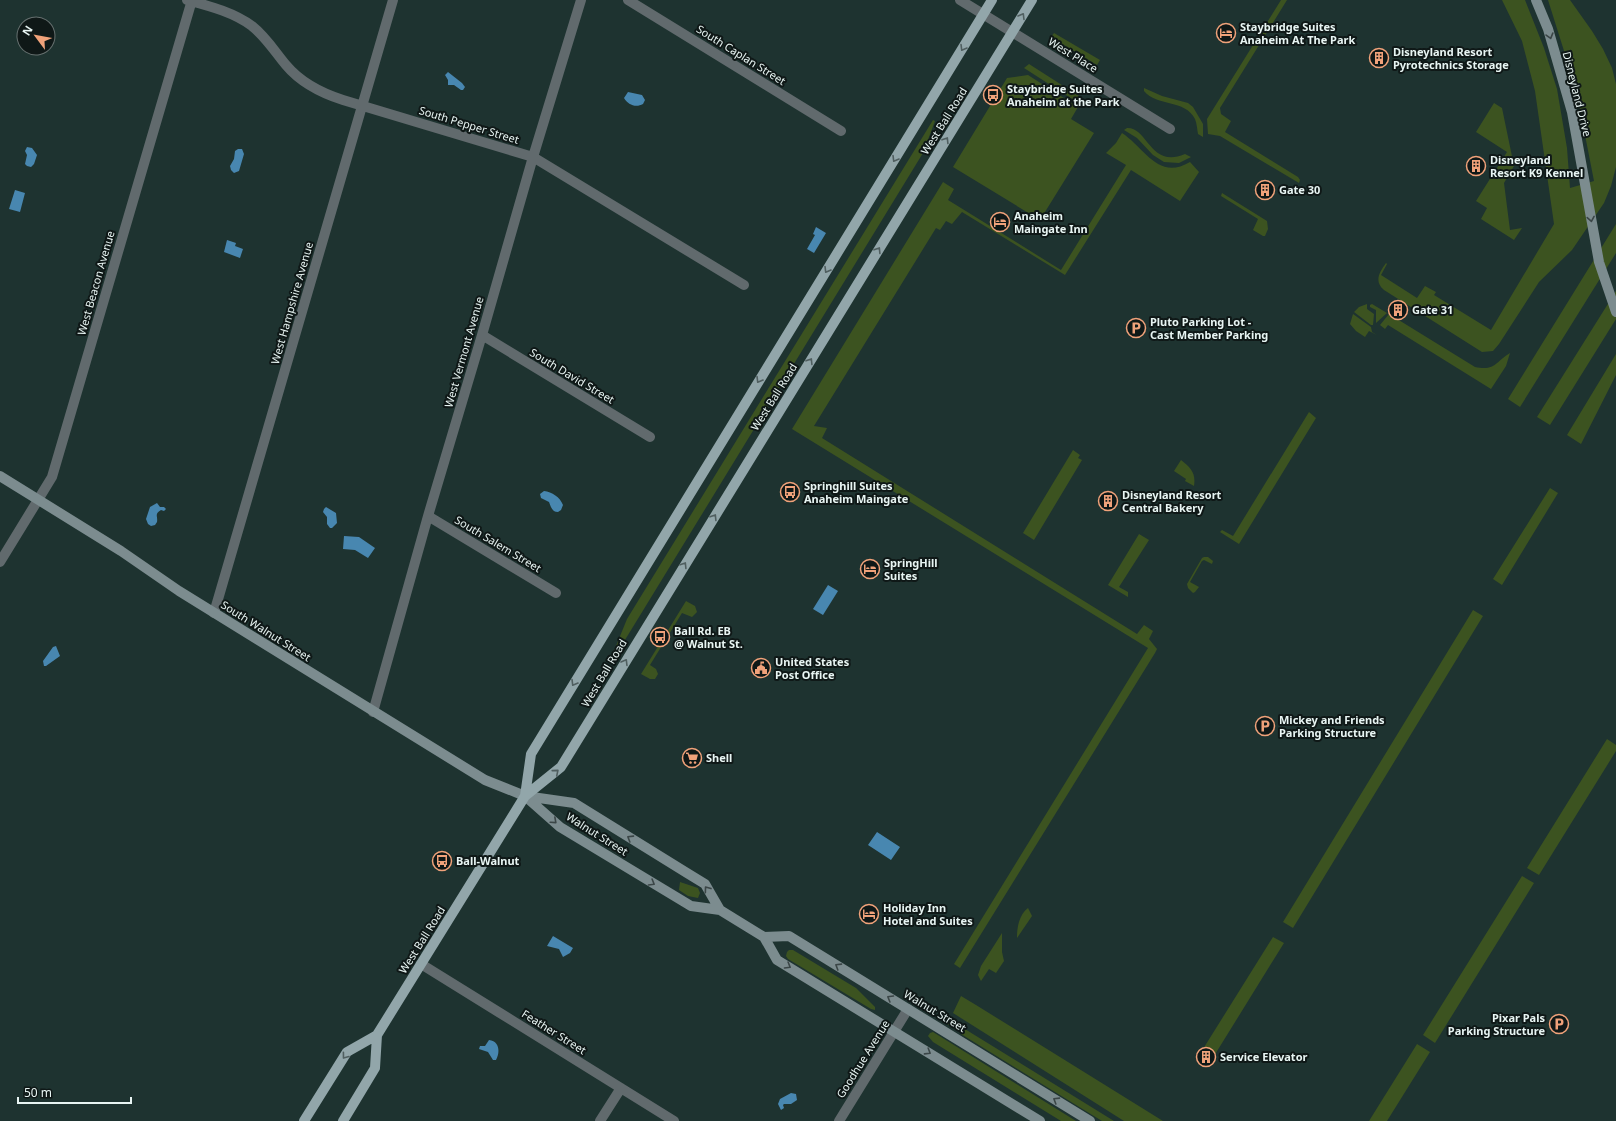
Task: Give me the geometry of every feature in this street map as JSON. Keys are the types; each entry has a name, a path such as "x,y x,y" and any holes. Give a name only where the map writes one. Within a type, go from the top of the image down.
{"main road":[{"name":"West Ball Road","path":"525,796 531,754 992,0"},
{"name":"West Ball Road","path":"342,1121 375,1068 377,1036 421,964 525,796 561,767 1032,0"},
{"path":"304,1121 347,1052 377,1036"}],"street":[{"name":"South Pepper Street","path":"190,0 221,10 243,20 260,33 286,66 307,84 329,95 533,156 744,286"},
{"name":"West Beacon Avenue","path":"0,562 52,477 190,0"},
{"name":"West Hampshire Avenue","path":"214,613 393,0"},
{"name":"West Vermont Avenue","path":"373,712 428,516 533,156 581,0"},
{"name":"South Caplan Street","path":"628,0 841,131"},
{"name":"West Place","path":"960,0 1170,129"},
{"name":"Disneyland Drive","path":"1536,0 1548,29 1572,112 1599,262 1616,312"},
{"name":"South David Street","path":"482,335 650,437"},
{"name":"South Walnut Street","path":"0,476 122,551 179,591 373,712 486,780 525,796"},
{"name":"South Salem Street","path":"428,516 556,593"},
{"name":"Walnut Street","path":"525,796 560,827 691,906 720,910 764,937 777,960 1040,1121"},
{"name":"Walnut Street","path":"525,796 574,803 705,884 720,910"},
{"name":"Walnut Street","path":"764,937 789,936 1090,1121"},
{"name":"Feather Street","path":"421,964 674,1121"},
{"name":"Goodhue Avenue","path":"839,1121 908,1009"},
{"path":"600,1121 621,1088"}],"green space":[{"path":"1281,0 1287,0 1220,108 1221,114 1231,121 1225,132 1298,177 1300,180 1299,183 1220,136 1208,134 1207,119"},
{"path":"1502,0 1525,0 1544,48 1557,89 1567,148 1570,188 1594,181 1576,89 1548,0 1570,0 1592,31 1612,68 1616,84 1616,167 1611,186 1604,203 1572,250 1539,282 1493,351 1482,352 1384,290 1378,280 1381,270 1386,263 1387,264 1381,275 1417,298 1425,286 1436,292 1434,295 1491,330 1554,224 1535,91 1522,41"},
{"path":"1054,33 1100,60 1097,65 1051,37"},
{"path":"1029,64 1079,96 1081,100 1080,104 1024,68"},
{"path":"1028,75 1078,107 1071,119 1094,133 1040,220 953,167 1007,78"},
{"path":"1144,88 1162,96 1188,103 1193,107 1203,124 1203,137 1198,134 1195,119 1185,108 1156,99 1144,91"},
{"path":"1494,103 1502,108 1514,166 1504,183 1510,230 1522,228 1514,240 1481,219 1487,208 1476,201 1507,152 1476,132"},
{"path":"933,120 935,121 923,153 617,653 614,651 627,619"},
{"path":"1127,128 1134,129 1157,152 1164,156 1173,157 1185,154 1191,157 1179,163 1164,162 1153,155 1137,138 1124,130"},
{"path":"1122,133 1145,154 1160,165 1169,168 1179,167 1190,162 1199,172 1180,201 1131,170 1065,275 962,212 952,224 946,221 940,230 936,228 814,426 827,428 822,438 1137,634 1144,625 1153,631 1149,639 1157,649 1155,653 960,968 954,964 1148,648 792,429 943,182 954,189 948,200 1061,270 1126,165 1106,153 1116,143"},
{"path":"1222,193 1267,221 1268,229 1265,236 1253,230 1258,219 1221,196"},
{"path":"1616,224 1616,253 1520,407 1508,399"},
{"path":"1616,291 1616,319 1550,425 1537,417"},
{"path":"1367,304 1367,309 1374,314 1373,325 1354,312 1359,307"},
{"path":"1372,304 1387,313 1376,323 1376,310 1370,307"},
{"path":"1353,314 1371,327 1372,332 1377,335 1369,331 1365,337 1356,331 1350,324"},
{"path":"1389,314 1475,367 1491,367 1510,353 1506,366 1491,389 1388,325 1385,329 1380,325"},
{"path":"1616,354 1616,375 1581,444 1567,435"},
{"path":"1309,412 1316,418 1239,544 1220,532 1222,530 1233,536"},
{"path":"1073,450 1080,455 1078,458 1082,460 1034,540 1023,533"},
{"path":"1181,460 1192,471 1194,486 1185,481 1186,479 1174,471"},
{"path":"1550,488 1558,493 1502,585 1493,579"},
{"path":"1139,534 1149,540 1119,587 1128,592 1128,597 1108,585"},
{"path":"1204,557 1208,557 1213,561 1212,564 1204,560 1202,561 1190,582 1199,587 1193,593 1188,588 1187,584"},
{"path":"686,601 695,606 697,612 692,617 682,613 650,665 656,669 658,674 655,679 650,679 641,674"},
{"path":"1473,610 1483,616 1293,928 1283,922"},
{"path":"1607,739 1616,745 1616,751 1539,875 1527,868"},
{"path":"1522,876 1534,883 1435,1043 1423,1035"},
{"path":"680,882 698,888 700,893 698,898 688,896 679,890"},
{"path":"1028,908 1032,916 1017,938 1019,922 1022,914"},
{"path":"1002,933 1002,952 1004,961 996,973 989,969 981,981 978,975 981,966"},
{"path":"1273,937 1284,943 1214,1056 1203,1049"},
{"path":"789,950 793,950 856,988 875,1007 875,1010 788,959 786,956"},
{"path":"961,996 1163,1121 1124,1121 953,1013"},
{"path":"947,1018 1114,1121 1102,1121 961,1034 962,1029 956,1026 955,1029 947,1024"},
{"path":"933,1032 1076,1121 1061,1121 933,1042 928,1036"},
{"path":"1417,1044 1430,1052 1387,1121 1369,1121"}],"water":[{"path":"448,72 462,83 465,87 463,90 454,85 448,85 448,80 445,75"},
{"path":"628,92 642,95 645,100 643,104 635,106 628,102 624,98"},
{"path":"27,147 32,148 37,155 34,164 31,167 25,164 27,155 25,151"},
{"path":"242,149 244,154 239,171 234,173 230,166 234,159 235,151"},
{"path":"15,190 25,193 20,212 9,209"},
{"path":"816,227 826,233 814,253 807,249 815,235 813,234"},
{"path":"227,240 236,243 235,246 243,249 240,258 224,252"},
{"path":"544,491 550,492 558,497 563,505 561,510 558,512 554,511 549,502 541,498 540,494"},
{"path":"157,503 160,507 164,507 166,509 164,511 161,510 158,513 157,522 155,525 151,526 148,524 146,519 150,507"},
{"path":"326,507 336,513 337,523 332,528 330,528 327,524 327,517 323,512"},
{"path":"344,536 359,537 375,548 368,558 355,550 343,549"},
{"path":"828,585 838,591 823,615 813,609"},
{"path":"56,646 60,656 44,666 43,661 53,647"},
{"path":"877,832 900,847 891,860 868,845"},
{"path":"553,936 573,948 570,953 563,957 559,949 547,946"},
{"path":"489,1040 493,1041 497,1045 498,1054 496,1060 493,1060 488,1052 479,1049 480,1046 485,1046"},
{"path":"791,1093 796,1094 797,1100 791,1104 784,1104 784,1108 781,1110 778,1104 780,1099"}],"place":[{"name":"Staybridge Suites Anaheim At The Park","path":"1226,33"},
{"name":"Disneyland Resort Pyrotechnics Storage","path":"1379,58"},
{"name":"Staybridge Suites Anaheim at the Park","path":"993,95"},
{"name":"Disneyland Resort K9 Kennel","path":"1476,166"},
{"name":"Gate 30","path":"1265,190"},
{"name":"Anaheim Maingate Inn","path":"1000,222"},
{"name":"Gate 31","path":"1398,310"},
{"name":"Pluto Parking Lot - Cast Member Parking","path":"1136,328"},
{"name":"Springhill Suites Anaheim Maingate","path":"790,492"},
{"name":"Disneyland Resort Central Bakery","path":"1108,501"},
{"name":"SpringHill Suites","path":"870,569"},
{"name":"Ball Rd. EB @ Walnut St.","path":"660,637"},
{"name":"United States Post Office","path":"761,668"},
{"name":"Mickey and Friends Parking Structure","path":"1265,726"},
{"name":"Shell","path":"692,758"},
{"name":"Ball-Walnut","path":"442,861"},
{"name":"Holiday Inn Hotel and Suites","path":"869,914"},
{"name":"Pixar Pals Parking Structure","path":"1559,1024"},
{"name":"Service Elevator","path":"1206,1057"}]}
